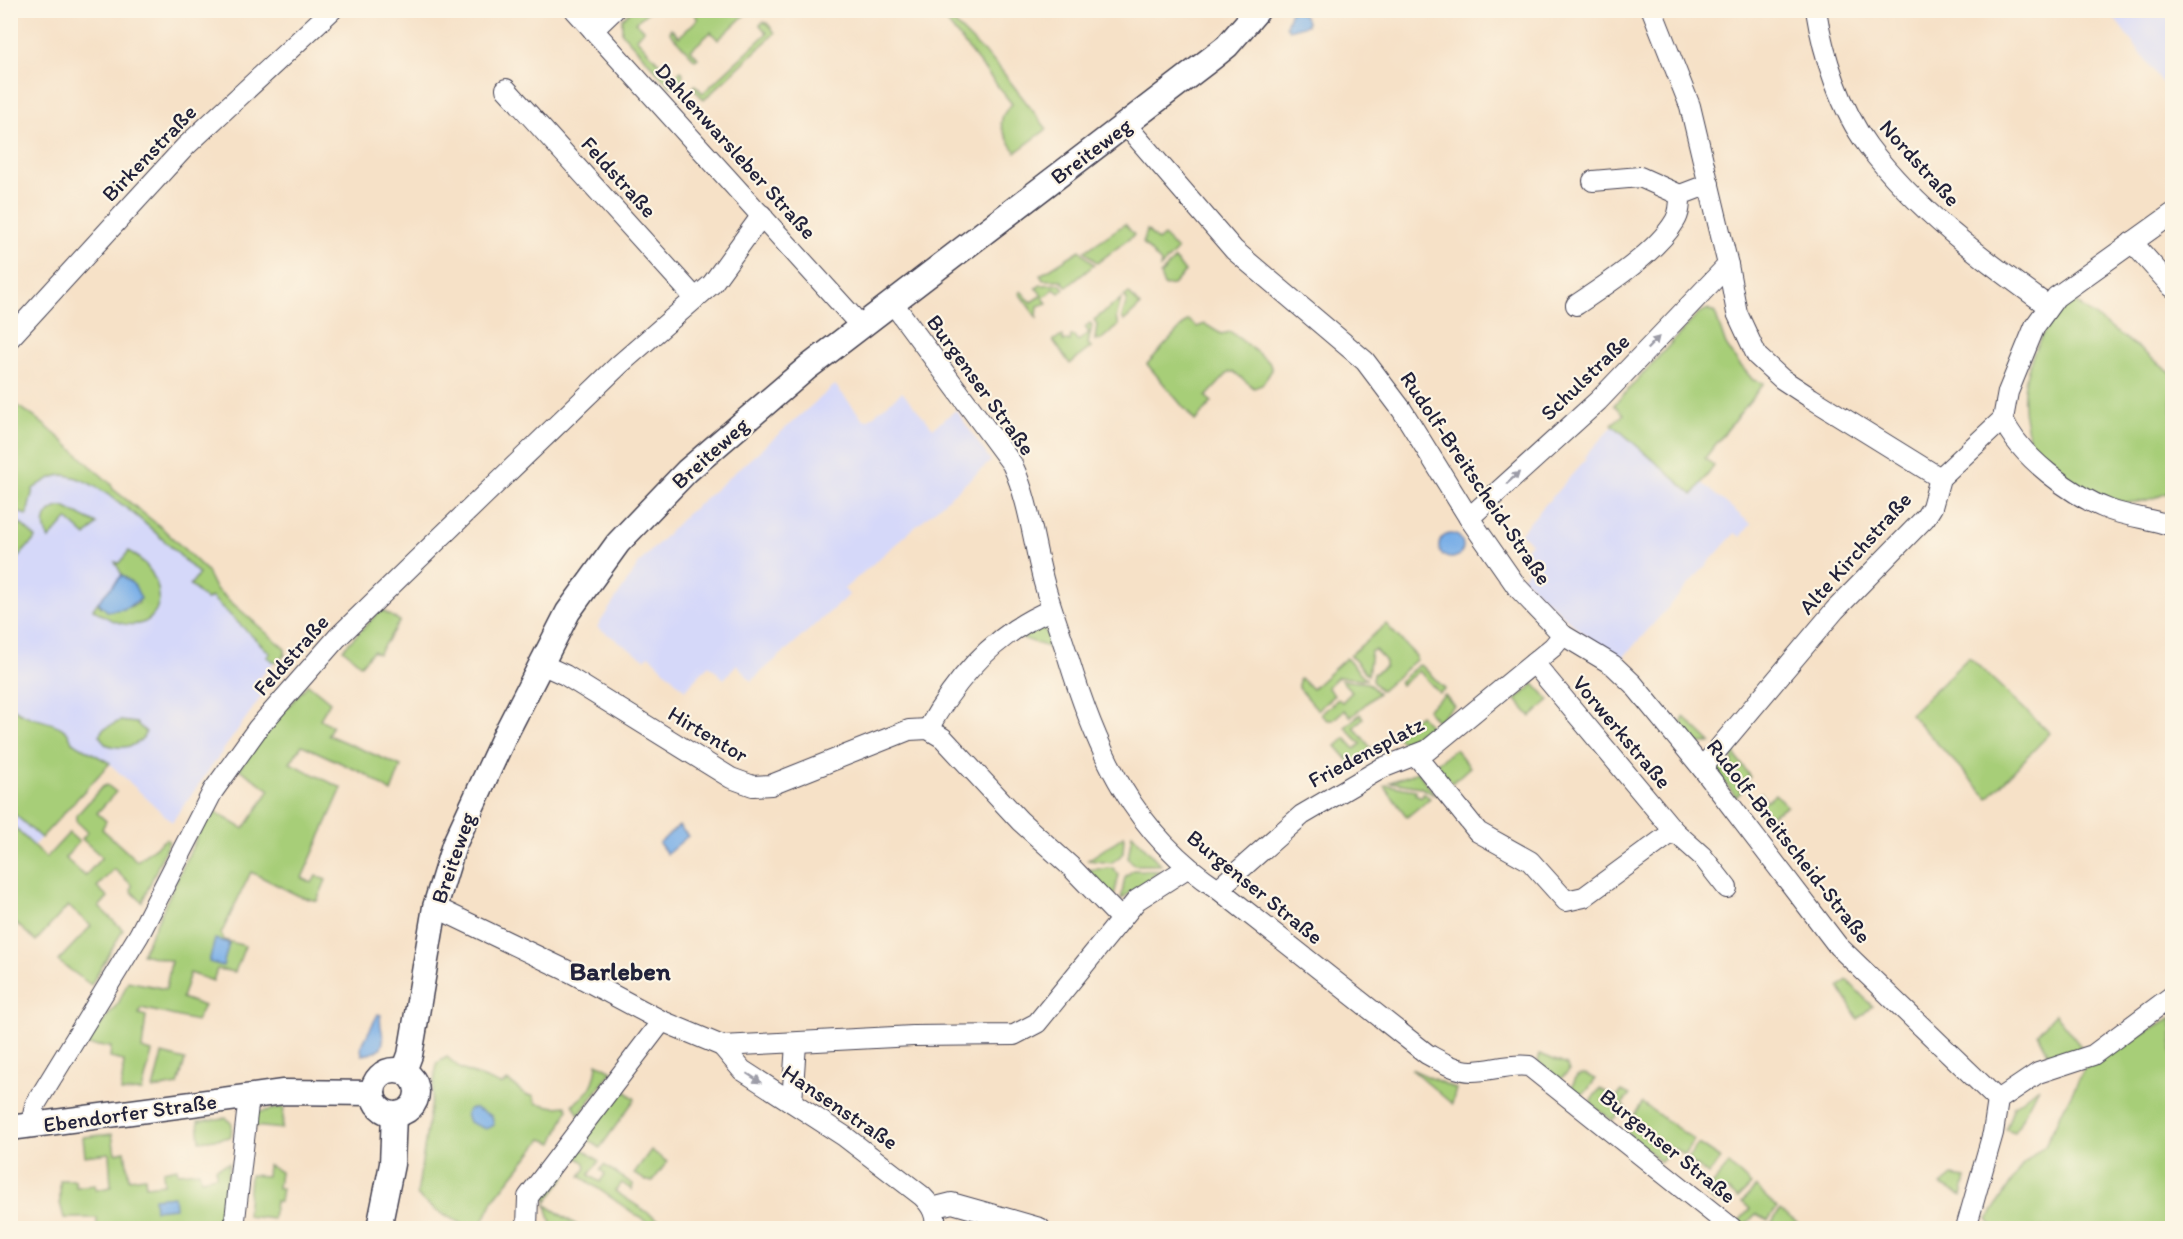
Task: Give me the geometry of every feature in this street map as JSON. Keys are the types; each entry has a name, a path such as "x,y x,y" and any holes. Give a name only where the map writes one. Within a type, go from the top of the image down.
{"street":[{"name":"Birkenstraße","path":"10,338 186,146 332,10"},
{"name":"Dahlenwarsleber Straße","path":"575,10 861,326"},
{"path":"593,30 614,10"},
{"name":"Breiteweg","path":"404,1071 410,1055 435,907 463,823 568,612 589,581 641,517 687,471 760,407 892,302 1227,46 1258,10"},
{"path":"1652,10 1690,106 1728,265 1737,313 1756,356 1791,385 1940,478 2003,419"},
{"name":"Nordstraße","path":"1816,10 1844,102 1868,146 1929,212 1962,242 2048,306"},
{"name":"Feldstraße","path":"506,89 695,298"},
{"name":"Rudolf-Breitscheid-Straße","path":"1126,124 1234,250 1365,361 1402,410 1469,518 1517,587 1563,635 1613,665 1633,684 1702,768 1838,946 1998,1100"},
{"path":"1593,181 1640,177 1661,184 1680,195"},
{"path":"1680,195 1709,184"},
{"path":"1576,305 1645,253 1675,222 1680,209 1680,195"},
{"name":"Feldstraße","path":"21,1127 139,935 213,791 258,728 338,638 414,562 619,365 695,298 724,269 762,214"},
{"path":"2172,214 2056,297 2048,306 2035,326 2008,392 2003,419 2009,432 2018,443 2068,490 2110,510 2172,526"},
{"path":"2132,242 2172,287"},
{"name":"Schulstraße","path":"1469,518 1598,401 1728,265"},
{"name":"Burgenser Straße","path":"892,302 1012,465 1024,495 1051,610 1082,704 1112,771 1139,816 1187,868 1218,889 1427,1054 1469,1071 1517,1064 1537,1071 1732,1228"},
{"name":"Alte Kirchstraße","path":"1702,768 1835,610 1925,519 1932,507 1940,478"},
{"path":"1051,610 1016,628 968,668 927,729 949,744 1020,821 1070,866 1120,919"},
{"name":"Friedensplatz","path":"1218,889 1302,815 1382,768 1428,750 1554,647 1563,635"},
{"name":"Vorwerkstraße","path":"1534,663 1674,831 1702,856 1727,888"},
{"name":"Hirtentor","path":"541,664 565,675 732,778 753,786 771,785 909,730 927,729"},
{"path":"1416,755 1478,832 1530,861 1566,901 1584,897 1674,831"},
{"path":"435,907 570,972 662,1021 722,1046 796,1044 913,1036 1006,1035 1023,1032 1037,1023 1061,997 1137,900 1187,868"},
{"path":"1966,1228 1993,1133 1998,1100 2038,1073 2093,1055 2172,996"},
{"path":"527,1227 528,1197 662,1021"},
{"path":"792,1102 796,1044"},
{"name":"Hansenstraße","path":"722,1046 742,1070 873,1157 922,1196 932,1208"},
{"path":"404,1071 416,1082 418,1097 409,1110 394,1115 379,1108 373,1093 374,1086 382,1073 404,1071"},
{"name":"Ebendorfer Straße","path":"21,1127 249,1096 320,1091 373,1093"},
{"name":"Ebendorfer Straße","path":"234,1228 249,1096"},
{"path":"379,1228 392,1164 394,1115"},
{"path":"935,1228 936,1219 932,1208 952,1203 1040,1228"}],"shaded area":[{"path":"2109,11 2172,11 2172,100 2165,86"},
{"path":"1708,309 1715,313 1726,345 1736,360 1753,380 1764,383 1705,458 1714,466 1702,483 1751,524 1741,537 1735,533 1620,661 1578,629 1522,577 1529,569 1517,558 1531,543 1520,533 1586,459 1584,457 1624,414 1614,405 1699,313"},
{"path":"835,385 863,419 868,420 902,392 933,428 956,410 991,461 844,589 849,595 751,681 737,664 724,679 709,665 685,690 649,655 645,659 597,627 640,562 686,515"},
{"path":"10,438 85,477 164,534 213,589 283,653 256,681 266,690 172,822 110,764 33,846 11,824"}],"green space":[{"path":"632,10 649,11 636,22 644,30 636,38 673,78 681,71 683,73 682,79 671,87 622,33 622,19"},
{"path":"692,11 741,11 743,13 749,11 718,40 711,32 691,50 698,58 695,60 670,33 671,28 679,37 698,19"},
{"path":"938,11 950,11 946,15 998,66 1047,129 1016,152 1004,133 1001,122 1002,116 1012,104"},
{"path":"763,22 767,23 775,33 704,100 693,88 695,85 703,93 767,33 760,25"},
{"path":"1125,224 1134,235 1097,263 1085,251"},
{"path":"1147,230 1158,241 1164,236 1177,250 1160,268 1161,263 1143,243"},
{"path":"1080,250 1094,265 1067,287 1061,280 1043,280 1040,275"},
{"path":"1175,259 1185,272 1173,285 1164,286 1160,275"},
{"path":"1060,284 1064,289 1059,293 1054,289 1043,298 1047,303 1038,306 1037,318 1019,293 1021,291 1031,302 1042,295 1036,288 1041,285"},
{"path":"1129,293 1140,306 1124,321 1122,317 1127,300 1124,297"},
{"path":"1121,299 1116,319 1119,325 1099,341 1097,338 1095,340 1097,324 1094,320"},
{"path":"2071,299 2172,373 2172,491 2138,502 2109,499 2063,476 2043,458 2031,443 2024,409 2027,375 2032,358 2048,326"},
{"path":"1708,309 1715,313 1726,345 1736,360 1753,380 1764,383 1705,458 1714,466 1693,495 1612,424 1624,414 1614,405 1699,313"},
{"path":"1188,320 1197,327 1205,324 1221,334 1231,332 1269,362 1272,370 1262,385 1254,388 1234,372 1229,372 1206,397 1212,402 1195,421 1147,364"},
{"path":"1090,323 1092,325 1088,344 1091,347 1070,364 1053,340 1063,336 1063,341 1070,341 1071,336 1074,336 1078,341 1089,333 1085,327"},
{"path":"11,404 19,407 45,426 111,484 113,489 162,528 206,570 215,588 285,649 285,655 276,663 267,657 270,653 211,597 206,600 190,585 199,574 134,514 96,487 78,478 58,476 46,480 33,489 27,515 11,510"},
{"path":"58,507 64,507 97,524 86,536 67,519 49,539 44,525 46,516"},
{"path":"20,523 36,538 11,565 11,540"},
{"path":"129,551 146,565 156,581 159,597 156,610 147,620 134,625 115,621 93,609 98,602 101,607 124,609 139,603 131,582 122,575 115,562 119,563"},
{"path":"381,610 400,621 378,654 373,651 361,665 343,649"},
{"path":"1386,624 1416,656 1416,660 1381,691 1372,681 1373,674 1385,667 1385,660 1375,650 1371,651 1368,675 1350,655"},
{"path":"1043,625 1053,649 1019,637"},
{"path":"1969,657 2050,733 1988,798 1910,714"},
{"path":"1346,658 1366,679 1338,677 1327,687 1334,695 1318,710 1299,688 1299,680 1301,678 1312,689"},
{"path":"1418,665 1422,666 1445,689 1439,693 1419,671 1401,685 1399,682"},
{"path":"1341,680 1368,683 1378,693 1351,717 1344,710 1333,720 1327,720 1321,714 1338,699 1342,702 1352,692"},
{"path":"308,684 330,702 320,719 332,726 328,735 401,766 391,792 367,775 302,745 290,763 342,788 302,878 312,883 316,876 326,880 317,901 299,896 251,872 221,934 224,940 245,946 235,972 217,969 213,981 190,973 182,998 204,1006 196,1021 141,1008 139,1014 146,1016 142,1049 152,1052 142,1091 121,1092 124,1061 110,1058 111,1047 84,1045 119,1002 128,981 166,989 171,961 142,954 210,809 244,829 270,790 239,769 269,728"},
{"path":"1534,684 1549,700 1531,717 1516,700"},
{"path":"1445,695 1454,706 1437,721 1427,709"},
{"path":"11,706 28,716 63,728 72,742 110,763 41,838 11,811"},
{"path":"1360,714 1363,718 1354,727 1375,753 1354,767 1336,746 1345,738 1355,749 1361,744 1345,727"},
{"path":"1420,715 1430,726 1403,743 1396,735"},
{"path":"1684,717 1711,743 1694,743 1679,729"},
{"path":"120,721 136,723 146,732 139,741 128,746 116,747 105,744 99,735 103,729"},
{"path":"1730,747 1750,777 1746,780 1750,785 1745,789 1730,769 1733,759 1728,752"},
{"path":"1455,749 1470,767 1452,783 1436,764"},
{"path":"1722,752 1729,757 1727,771 1741,792 1736,797 1723,781 1719,771"},
{"path":"1418,772 1435,795 1420,787 1390,782"},
{"path":"107,785 116,792 97,813 106,821 102,829 137,861 166,839 169,841 142,902 131,891 132,885 114,869 97,887 108,897 99,907 123,930 91,985 58,961 91,926 68,906 36,941 11,919 11,824 46,858 69,833 79,842 65,858 85,876 102,857 82,839 88,832 76,821 76,816 102,787"},
{"path":"1384,786 1416,790 1415,794 1422,797 1423,793 1430,798 1407,817"},
{"path":"1761,793 1766,801 1775,794 1787,806 1765,818 1752,800"},
{"path":"1132,834 1161,865 1134,865 1128,858"},
{"path":"1124,836 1123,854 1111,863 1088,860"},
{"path":"1113,868 1119,875 1113,900 1085,870"},
{"path":"1133,870 1160,871 1121,899 1125,877"},
{"path":"1847,980 1872,1006 1858,1019 1839,987"},
{"path":"2055,1014 2083,1049 2050,1057 2038,1033"},
{"path":"2172,1017 2172,1228 1994,1228 1987,1220 2023,1164 2045,1145 2085,1067"},
{"path":"162,1054 185,1060 178,1085 153,1089"},
{"path":"1540,1054 1567,1065 1569,1071 1560,1079 1538,1062"},
{"path":"447,1057 461,1069 501,1085 508,1081 526,1095 533,1096 536,1103 555,1107 566,1106 568,1109 553,1143 542,1139 494,1199 480,1228 465,1225 447,1216 417,1195 437,1063"},
{"path":"597,1063 612,1071 579,1115 573,1104 584,1096 591,1086"},
{"path":"1411,1069 1456,1089 1452,1104"},
{"path":"1585,1074 1596,1079 1586,1092 1580,1095 1571,1088 1577,1076"},
{"path":"2038,1087 2015,1132 2006,1129 2014,1106"},
{"path":"623,1089 635,1099 600,1148 586,1138"},
{"path":"1600,1089 1617,1097 1622,1091 1630,1095 1622,1104 1626,1108 1612,1120 1591,1104 1593,1097"},
{"path":"1642,1103 1694,1140 1684,1155 1674,1148 1661,1162 1624,1130"},
{"path":"284,1107 282,1129 254,1126 255,1113"},
{"path":"226,1118 232,1124 231,1137 200,1141 198,1121"},
{"path":"112,1134 115,1153 125,1151 129,1179 145,1177 146,1186 164,1184 163,1171 177,1168 178,1173 199,1171 201,1179 216,1176 216,1168 229,1163 221,1228 179,1224 178,1228 97,1228 97,1218 64,1218 60,1203 60,1180 75,1180 76,1187 95,1185 96,1190 111,1187 109,1153 85,1156 83,1137"},
{"path":"1698,1144 1721,1159 1708,1175 1687,1159"},
{"path":"580,1147 599,1161 589,1175 600,1182 605,1174 600,1170 604,1165 633,1184 632,1190 622,1183 615,1191 660,1221 655,1228 580,1176 586,1168 585,1163 574,1155"},
{"path":"651,1150 667,1162 653,1181 646,1181 634,1173"},
{"path":"1729,1164 1751,1185 1738,1198 1727,1190 1716,1203 1707,1196 1708,1189"},
{"path":"268,1165 280,1172 278,1188 282,1188 280,1202 275,1201 273,1219 247,1216 250,1175 267,1176"},
{"path":"559,1166 568,1173 546,1203 545,1187"},
{"path":"1952,1176 1966,1178 1962,1196 1941,1185"},
{"path":"1756,1187 1777,1208 1768,1220 1756,1214 1744,1226 1739,1221 1750,1209 1742,1202"},
{"path":"546,1205 581,1228 552,1228"},
{"path":"1780,1210 1803,1227 1775,1228 1770,1225"}],"water":[{"path":"1291,11 1302,14 1307,25 1289,30 1286,26"},
{"path":"1451,534 1460,537 1463,546 1460,555 1451,558 1442,555 1439,546 1442,537"},
{"path":"122,575 135,586 141,599 124,609 107,611 98,602"},
{"path":"679,826 688,836 667,854 659,843"},
{"path":"215,939 229,943 223,966 209,962"},
{"path":"378,1014 381,1015 383,1044 373,1053 362,1055 361,1047"},
{"path":"475,1108 492,1116 494,1125 486,1129 469,1122 466,1114 469,1109"},
{"path":"174,1196 175,1208 155,1210 154,1198"}],"district":[{"name":"Barleben","path":"620,971"}]}
